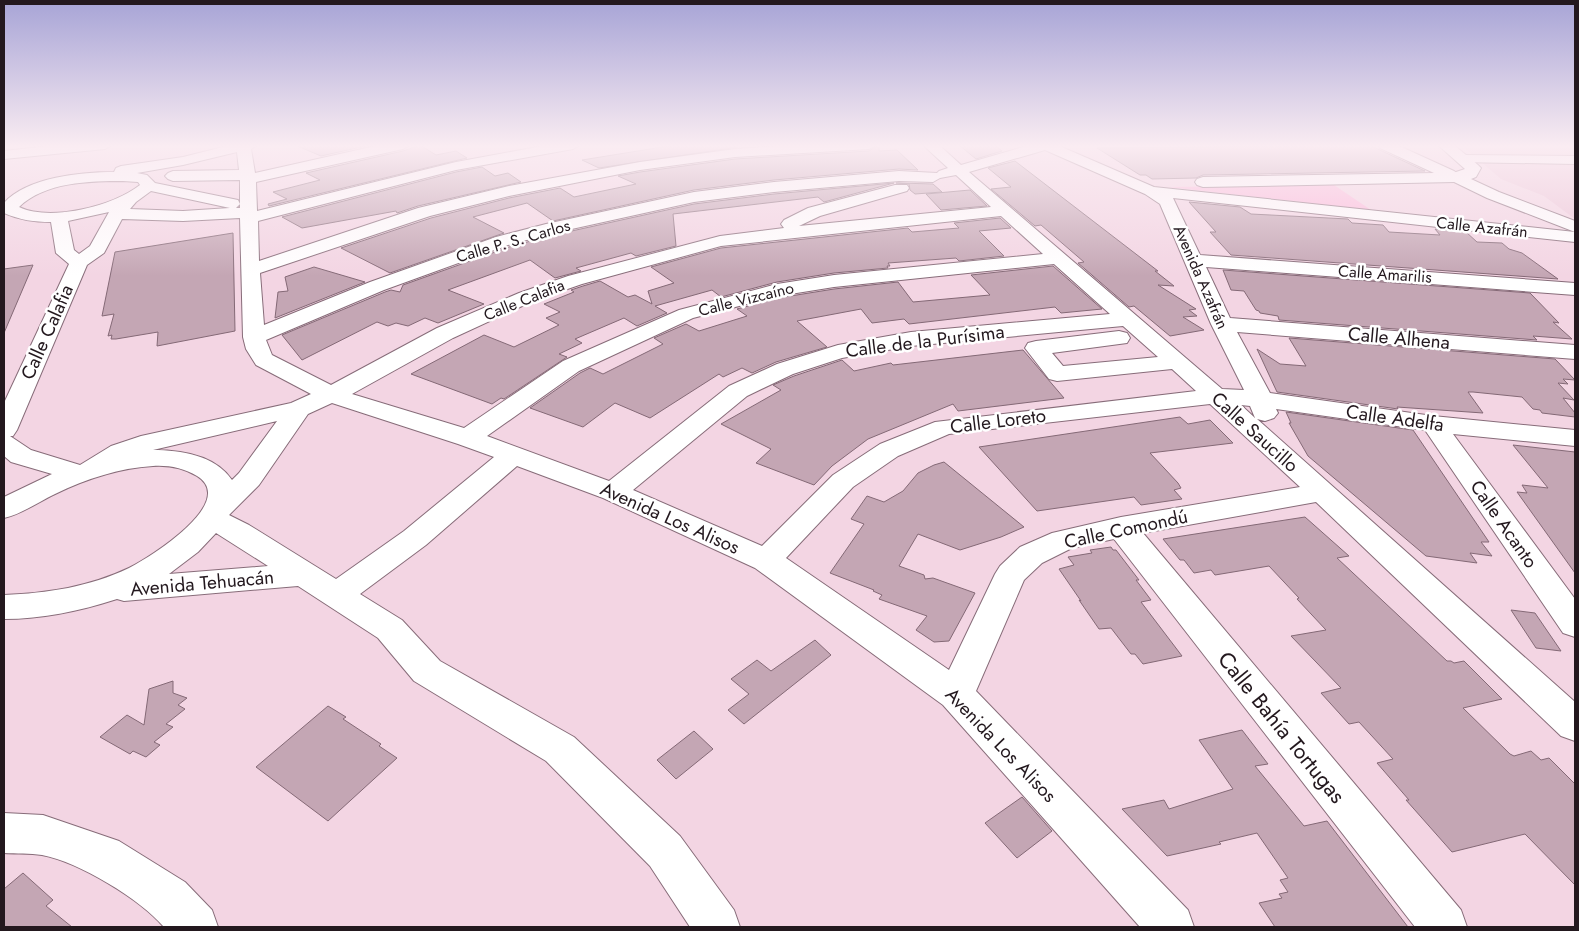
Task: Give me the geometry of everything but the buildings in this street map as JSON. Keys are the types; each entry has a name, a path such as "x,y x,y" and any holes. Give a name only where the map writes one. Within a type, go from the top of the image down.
{"street":[{"path":"43,188 25,194 11,204 7,210 26,216 60,216 123,206 143,193 138,188"},
{"path":"171,188 191,197 249,212"},
{"name":"Avenida Los Alisos","path":"248,188 254,338 257,349 264,360 331,394 468,438 612,492 766,560 956,694 1171,927"},
{"path":"123,206 150,217 196,217 249,212 355,188"},
{"path":"250,270 424,212 522,188"},
{"name":"Calle P. S. Carlos","path":"254,338 377,286 493,244 546,229 694,197 762,188"},
{"name":"Calle Calafia","path":"766,235 814,212 901,188"},
{"name":"Calle Saucillo","path":"979,188 1276,449 1575,725"},
{"name":"Avenida Azafrán","path":"1144,188 1167,201 1222,324 1261,400 1276,449"},
{"path":"1483,188 1493,195 1573,226"},
{"name":"Calle Azafrán","path":"1151,191 1573,226"},
{"name":"Calle Calafia","path":"4,430 79,262 97,248 123,206"},
{"path":"1414,206 1573,226"},
{"name":"Calle Calafia","path":"85,471 121,452 150,442 299,409 445,333 526,297 575,280 720,241 1005,211"},
{"name":"Calle Calafia","path":"60,216 64,253 79,262"},
{"name":"Calle Vizcaíno","path":"468,438 571,366 686,314 777,290 834,281 1058,258"},
{"name":"Calle Amarilis","path":"1194,260 1575,289"},
{"name":"Calle Alhena","path":"1222,324 1575,352"},
{"path":"1137,327 1075,344 1036,348 1057,374 1177,362"},
{"name":"Calle de la Purísima","path":"612,492 738,392 786,369 829,355 911,339 1137,327"},
{"path":"1075,344 1098,369"},
{"name":"Calle Adelfa","path":"1216,396 1261,400 1433,424 1575,438"},
{"name":"Calle Loreto","path":"766,560 843,481 889,450 944,427 1216,396"},
{"name":"Calle Calafia","path":"102,591 132,579 166,560 199,534 215,514 249,479 299,409"},
{"name":"Calle Acanto","path":"1433,424 1575,624"},
{"path":"4,443 21,456 85,471"},
{"path":"336,595 415,538 514,455"},
{"path":"4,509 50,484 85,471 131,460 165,458 193,462 213,472 221,488 215,514"},
{"name":"Calle Comondú","path":"956,694 1011,574 1031,555 1063,540 1120,526 1321,492"},
{"name":"Avenida Tehuacán","path":"215,514 238,532 390,629 427,672 560,749 665,851 717,927"},
{"name":"Calle Bahía Tortugas","path":"1120,526 1444,927"},
{"name":"Avenida Tehuacán","path":"102,591 302,574"},
{"path":"4,606 25,608 63,602 102,591"},
{"path":"4,833 43,835 103,856 169,898 195,927"}],"shaded area":[{"path":"1181,188 1339,188 1371,210"},
{"path":"1525,188 1575,188 1575,219 1544,196"}]}
